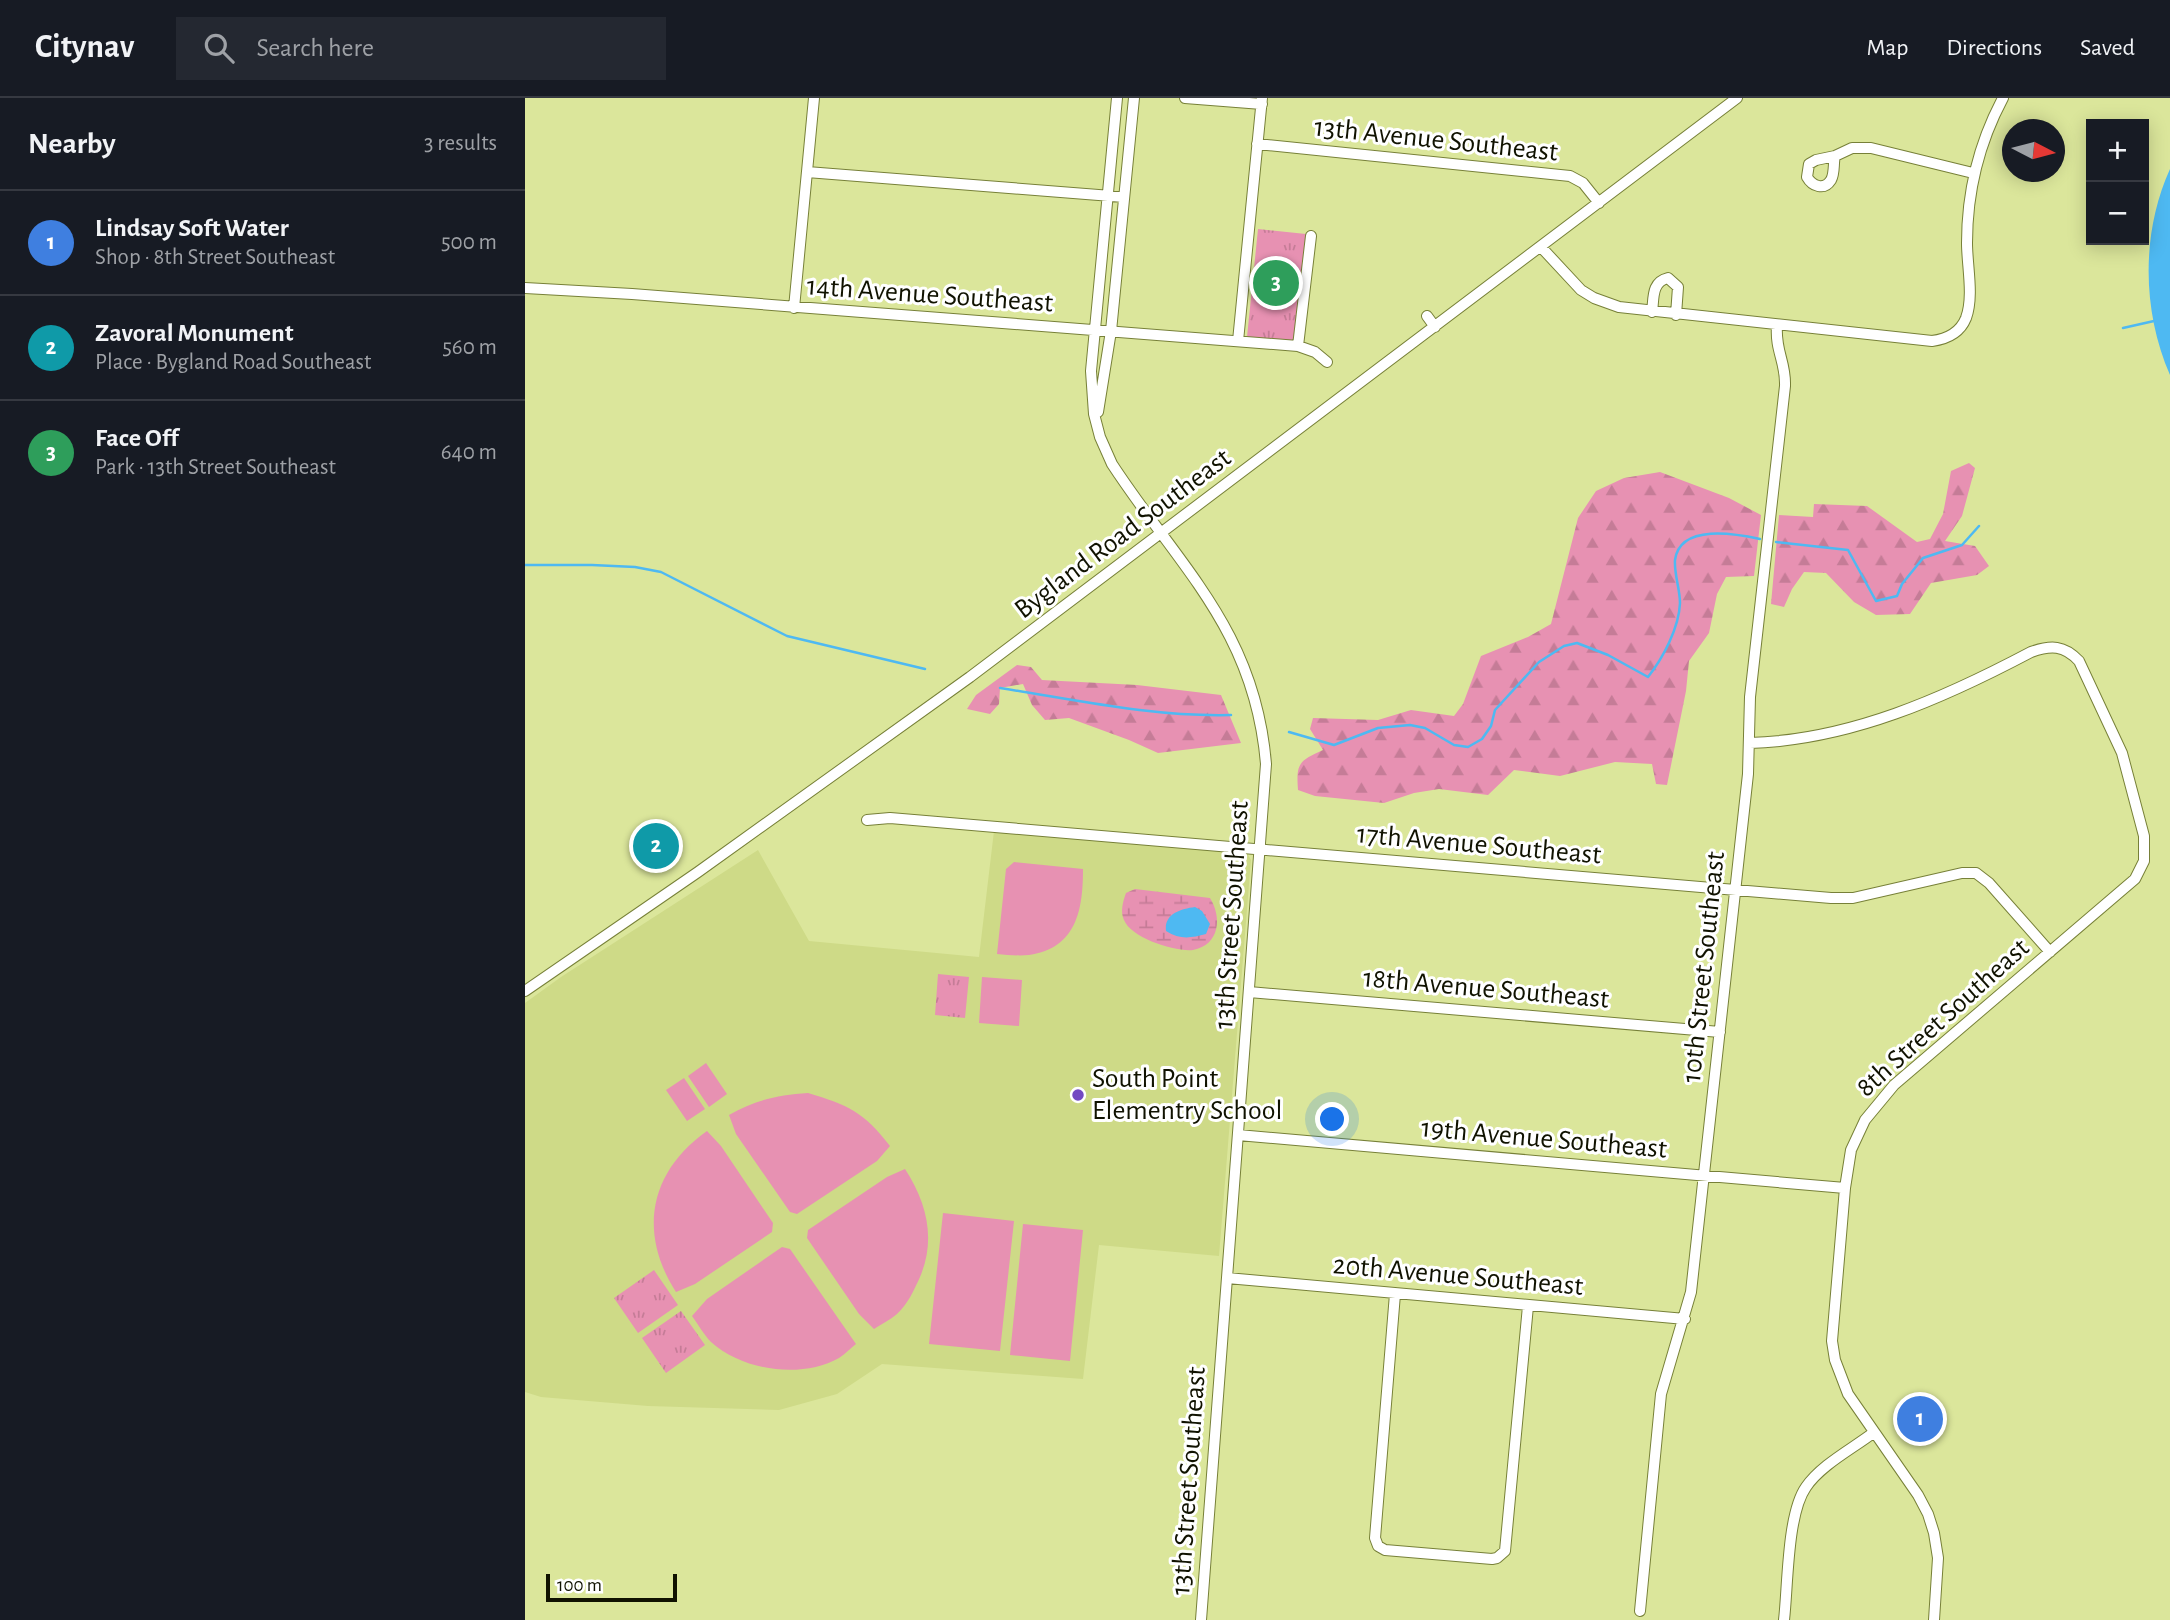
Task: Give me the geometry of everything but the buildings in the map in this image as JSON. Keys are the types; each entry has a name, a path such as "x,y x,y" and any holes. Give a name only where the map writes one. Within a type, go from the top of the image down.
{"street":[{"path":"794,308 814,98"},
{"path":"1098,430 1091,399 1093,330 1117,98"},
{"path":"1098,430 1100,388 1111,331 1134,98"},
{"path":"1185,98 1262,101 1238,341"},
{"name":"Bygland Road Southeast","path":"525,990 820,786 1066,607 1737,98"},
{"path":"1541,247 1581,290 1619,307 1777,326 1942,340 1955,333 1969,310 1967,241 1973,173 2003,98"},
{"name":"13th Avenue Southeast","path":"1257,144 1570,177 1583,183 1599,203"},
{"path":"1835,156 1852,148 1871,148 1973,173"},
{"path":"807,172 1124,197"},
{"path":"1298,346 1311,236"},
{"path":"1652,312 1655,287 1668,278 1678,287 1676,315"},
{"name":"14th Avenue Southeast","path":"525,288 1298,346 1315,352 1327,362"},
{"path":"1427,316 1435,327"},
{"name":"10th Street Southeast","path":"1640,1611 1661,1394 1691,1292 1705,1176 1750,743 1750,697 1784,394 1785,370 1776,344 1777,326"},
{"name":"13th Street Southeast","path":"1098,430 1112,464 1222,620 1238,650 1260,719 1266,764 1201,1620"},
{"name":"8th Street Southeast","path":"1750,743 1816,736 1863,725 1915,706 2031,652 2061,647 2071,652 2079,661 2117,738 2146,850 2144,861 2134,879 1919,1063 1878,1102 1856,1137 1848,1166 1832,1341 1841,1380 1873,1433 1918,1495 1934,1533 1938,1559 1934,1620"},
{"name":"17th Avenue Southeast","path":"867,820 890,818 1853,898 1962,873 1976,873 1989,883 2050,952"},
{"name":"18th Avenue Southeast","path":"1249,992 1720,1032"},
{"name":"19th Avenue Southeast","path":"1238,1135 1845,1188"},
{"name":"20th Avenue Southeast","path":"1227,1278 1685,1319"},
{"path":"1395,1294 1375,1538 1378,1546 1385,1550 1492,1559 1505,1551 1528,1306"},
{"path":"1784,1620 1794,1520 1799,1500 1812,1480 1873,1433"}],"shaded area":[{"path":"994,831 1247,853 1251,860 1219,1256 1099,1245 1083,1379 882,1364 837,1394 779,1410 648,1406 541,1397 525,1392 525,1003 758,850 809,941 979,957"}],"green space":[{"path":"1258,229 1306,234 1294,342 1247,337"},
{"path":"1969,463 1975,468 1962,516 1945,541 1975,546 1989,566 1977,575 1931,583 1910,614 1876,615 1854,602 1826,573 1804,572 1784,607 1771,604 1779,515 1813,517 1814,504 1867,506 1917,542 1930,539 1943,514 1951,471"},
{"path":"1660,472 1729,498 1761,515 1754,576 1726,577 1717,594 1709,633 1689,661 1686,691 1667,785 1656,784 1652,764 1615,762 1560,776 1514,770 1488,795 1439,789 1414,793 1384,803 1315,796 1298,790 1301,764 1323,750 1310,729 1313,718 1378,720 1411,710 1454,716 1463,704 1481,656 1528,637 1551,624 1578,518 1596,491 1624,478"},
{"path":"1017,665 1031,667 1042,680 1137,685 1221,695 1241,743 1158,753 1069,718 1045,720 1032,705 1023,684 1000,688 999,704 990,714 967,709 976,695"},
{"path":"1014,862 1083,869 1079,912 1074,924 1058,944 1045,951 1029,955 997,954 1006,869"},
{"path":"1135,889 1210,898 1217,921 1213,936 1202,947 1185,950 1154,943 1135,933 1124,920 1122,910 1126,893"},
{"path":"938,974 969,977 965,1018 935,1015"},
{"path":"982,977 1022,980 1019,1026 979,1023"},
{"path":"706,1063 727,1094 709,1107 688,1076"},
{"path":"684,1078 705,1109 687,1121 666,1090"},
{"path":"808,1093 854,1111 872,1125 890,1146 877,1161 797,1214 790,1212 736,1134 729,1115 767,1099"},
{"path":"707,1131 721,1146 773,1223 772,1232 695,1284 676,1292 664,1270 657,1248 655,1205 672,1165 687,1147"},
{"path":"905,1169 919,1195 927,1221 925,1263 904,1306 874,1329 859,1314 807,1238 808,1230 887,1177"},
{"path":"943,1213 1014,1221 1000,1351 929,1344"},
{"path":"1023,1224 1083,1230 1070,1361 1010,1355"},
{"path":"782,1247 790,1249 856,1344 839,1358 824,1365 791,1370 773,1369 739,1360 711,1342 692,1316 707,1299"},
{"path":"654,1270 678,1305 638,1333 614,1298"},
{"path":"681,1311 705,1345 666,1373 642,1338"}],"water":[{"path":"2170,169 2170,375 2154,325 2149,272 2154,219"},
{"path":"1195,907 1202,911 1210,924 1206,934 1186,937 1166,931 1170,916"}],"waterway":[{"path":"2123,328 2154,321"},
{"path":"1776,542 1848,550 1876,601 1897,596 1902,584 1923,558 1962,545 1979,526"},
{"path":"1289,732 1334,745 1378,728 1410,725 1425,728 1454,745 1468,747 1482,739 1491,726 1495,710 1539,662 1564,646 1577,643 1608,655 1648,677 1664,652 1677,622 1680,603 1675,560 1679,548 1687,540 1711,534 1760,539"},
{"path":"525,565 635,567 661,572 787,636 925,669"},
{"path":"1000,688 1144,710 1231,715"}],"place":[{"name":"Face Off","path":"1276,283"},
{"name":"Zavoral Monument","path":"656,846"},
{"name":"South Point Elementry School","path":"1078,1095"},
{"name":"Lindsay Soft Water","path":"1920,1419"}]}
